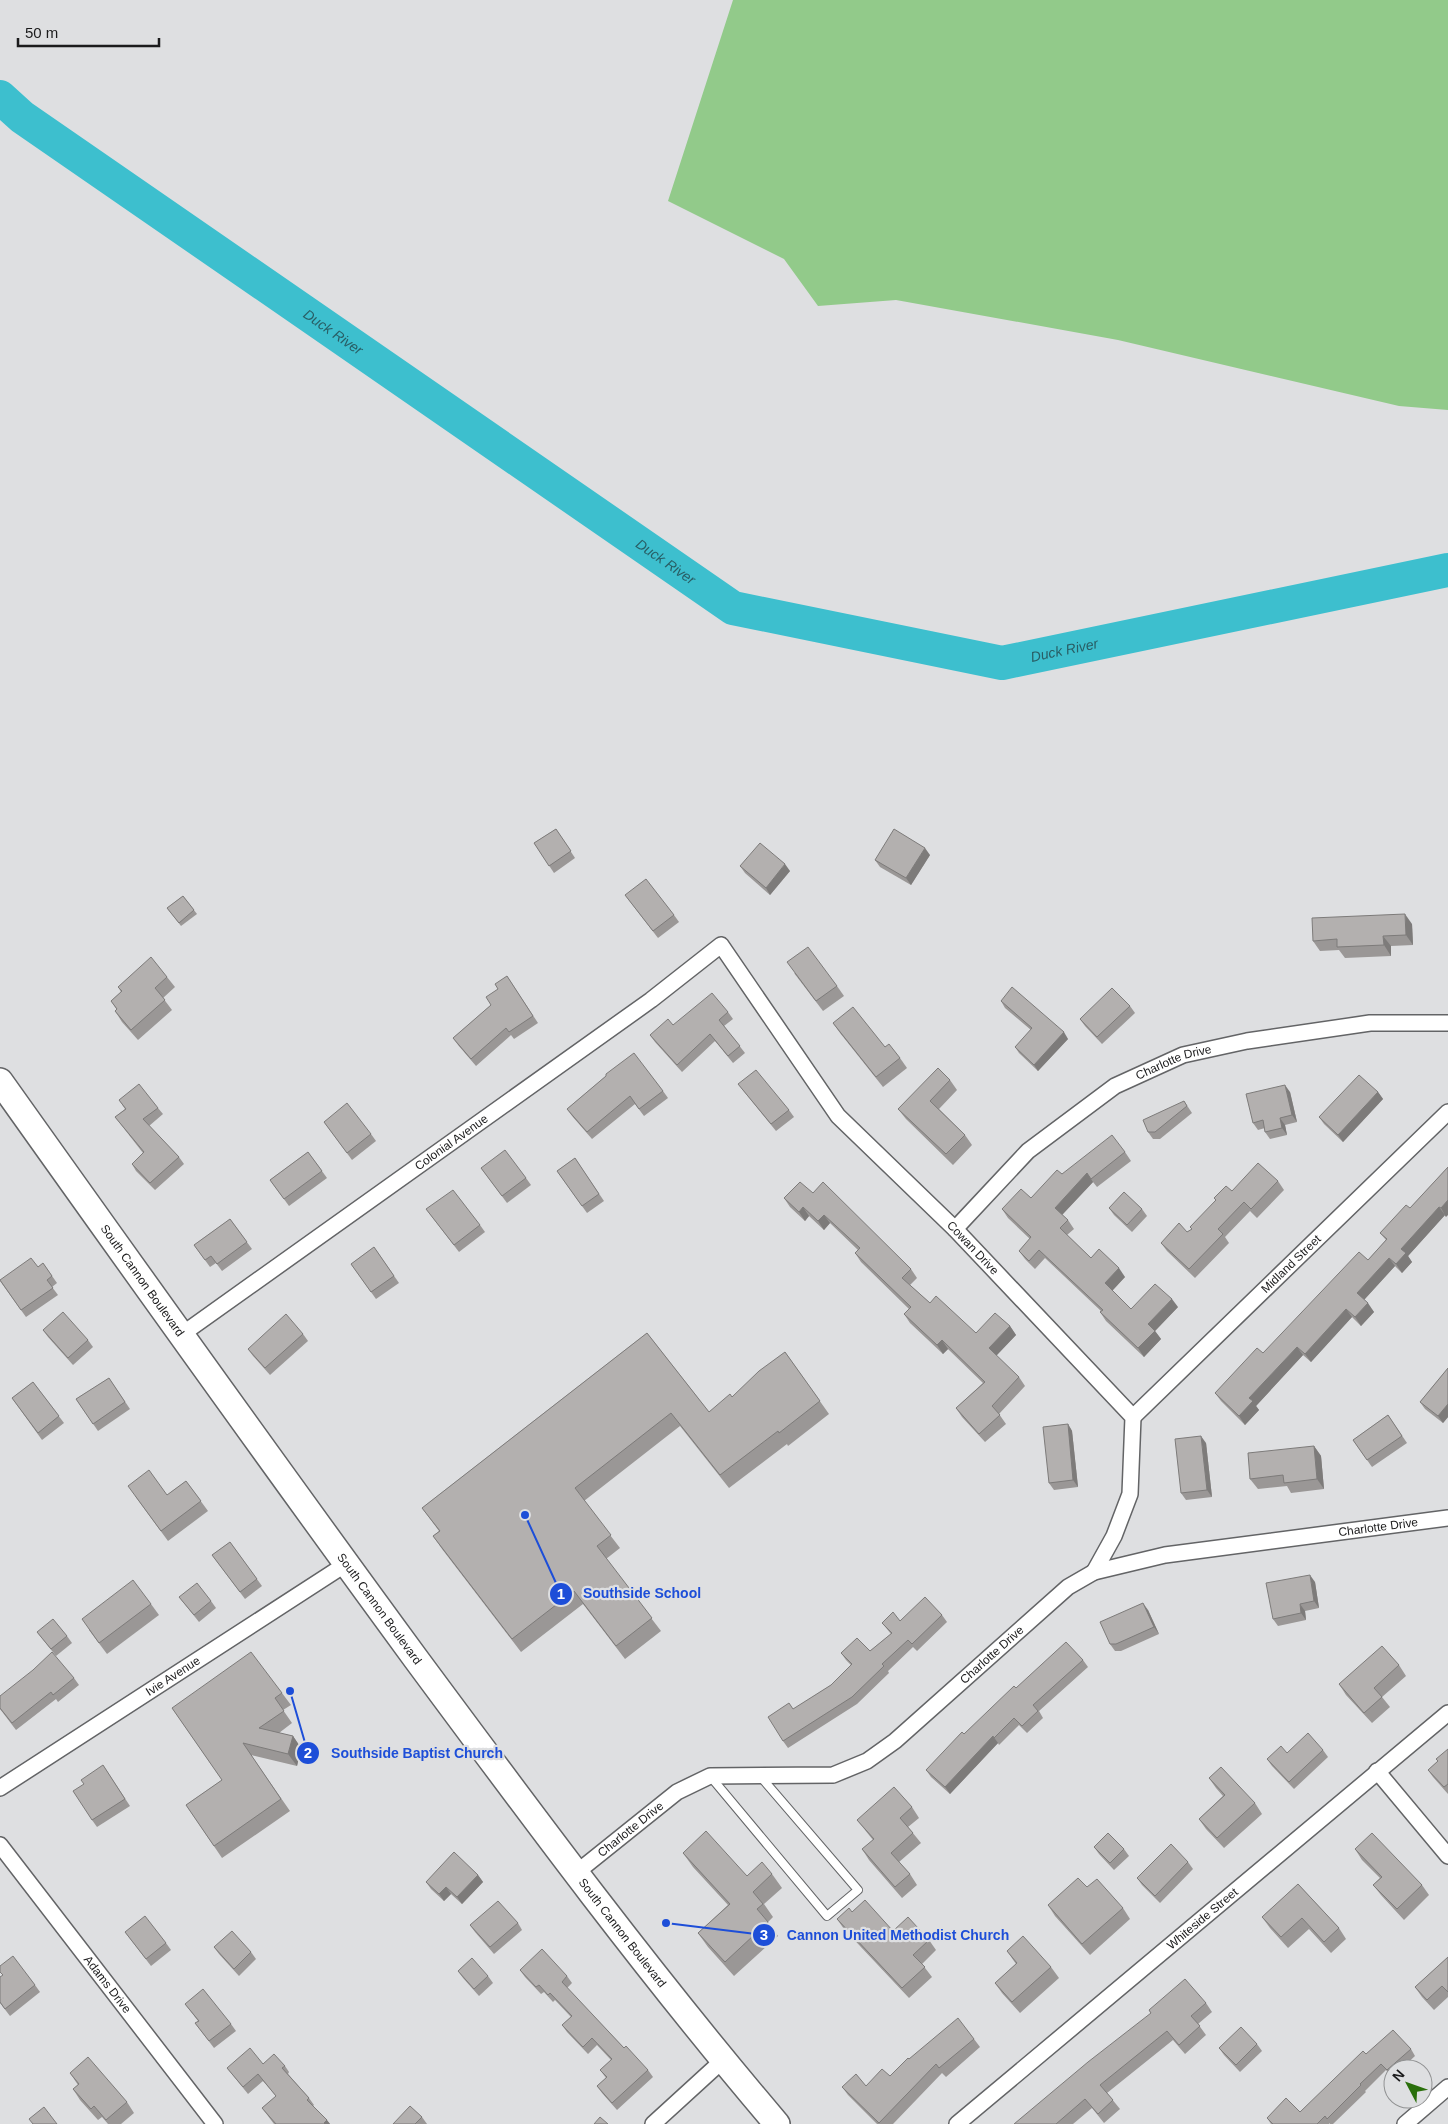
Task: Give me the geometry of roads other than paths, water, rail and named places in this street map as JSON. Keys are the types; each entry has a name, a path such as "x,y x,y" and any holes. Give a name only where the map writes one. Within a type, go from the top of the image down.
{"highway":[{"name":"South Cannon Boulevard","path":"0,1081 346,1564 538,1824 722,2060 777,2124"}],"street":[{"name":"Cowan Drive","path":"721,945 838,1116 955,1229 1133,1417"},
{"name":"Colonial Avenue","path":"181,1335 651,1000 721,945"},
{"name":"Charlotte Drive","path":"955,1229 1028,1151 1115,1086 1183,1055 1247,1041 1370,1023 1448,1023"},
{"name":"Midland Street","path":"1133,1417 1448,1112"},
{"path":"1094,1572 1114,1536 1130,1494 1133,1417"},
{"name":"Charlotte Drive","path":"576,1873 677,1792 710,1776 833,1775 868,1761 895,1741 1068,1586 1094,1572 1165,1555 1448,1518"},
{"name":"Ivie Avenue","path":"0,1788 346,1564"},
{"name":"Whiteside Street","path":"957,2124 1376,1771 1448,1713"},
{"path":"1376,1771 1448,1856"},
{"name":"Adams Drive","path":"0,1845 215,2124"},
{"path":"653,2124 722,2060"},
{"path":"1405,2124 1448,2087"}],"lane":[{"path":"710,1776 827,1916 858,1890 759,1776"}],"waterway":[{"name":"Duck River","path":"0,97 22,117 733,608 1002,663 1448,570"}],"place":[{"name":"Southside School","path":"525,1515"},
{"name":"Southside Baptist Church","path":"290,1691"},
{"name":"Cannon United Methodist Church","path":"666,1923"}]}
